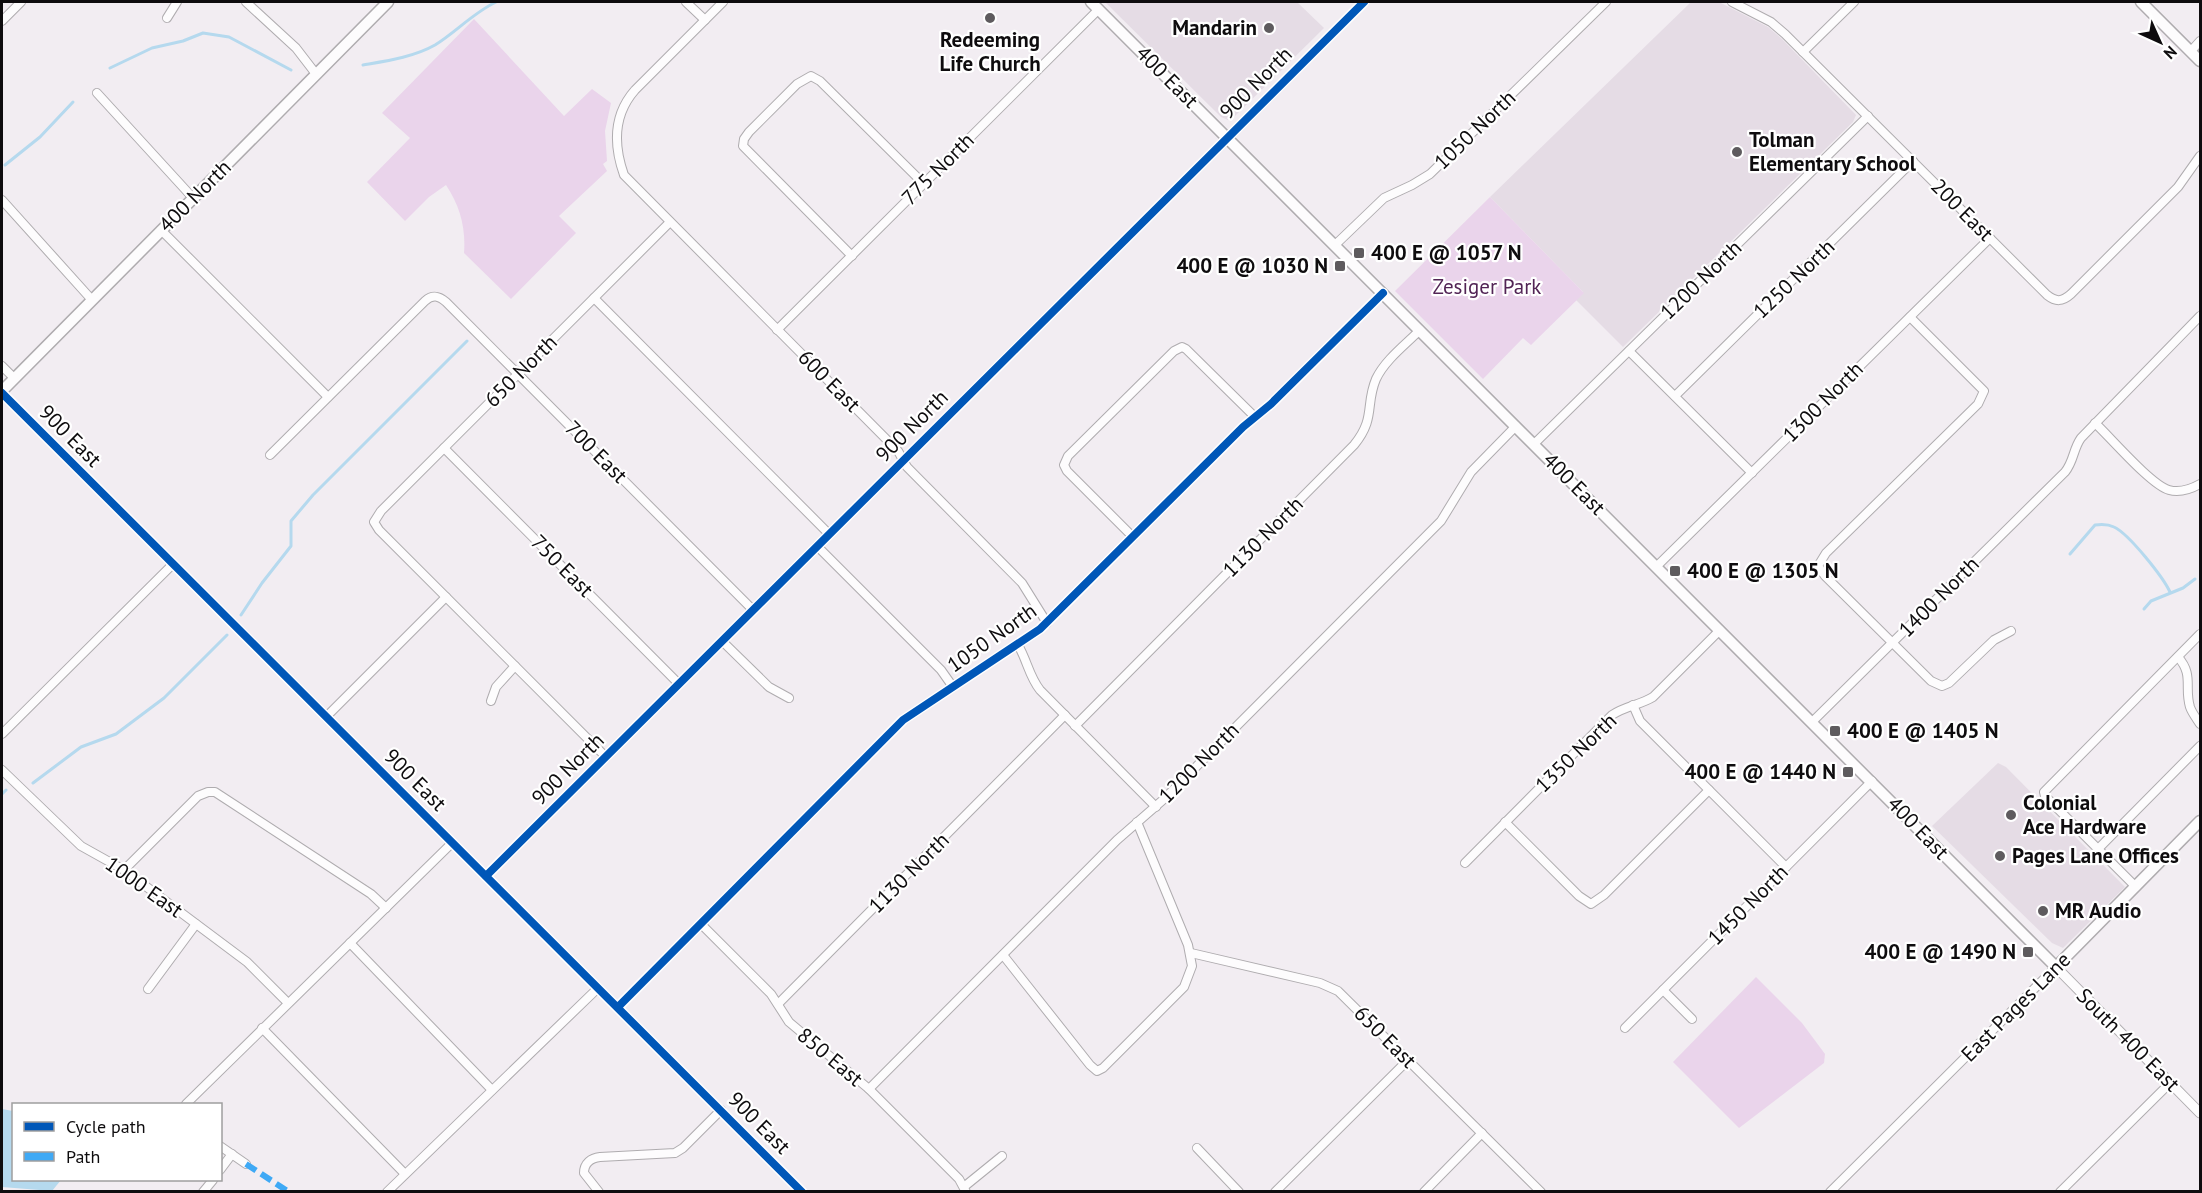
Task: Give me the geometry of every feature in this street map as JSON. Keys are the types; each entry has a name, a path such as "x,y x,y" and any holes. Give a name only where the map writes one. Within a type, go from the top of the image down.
{"main road":[{"name":"400 North","path":"2,392 388,2"},
{"path":"2141,2 2200,61"},
{"name":"400 East","path":"1095,5 2056,967"},
{"name":"East Pages Lane","path":"2056,967 2200,824"}],"street":[{"path":"2,21 21,2"},
{"path":"167,18 177,2"},
{"path":"246,2 296,48 316,74"},
{"path":"686,2 705,20 723,2"},
{"name":"900 North","path":"486,876 1364,2"},
{"name":"1050 North","path":"1335,245 1384,198 1419,182 1430,174 1606,2"},
{"name":"200 East","path":"1732,2 1771,22 2047,295 2059,301 2071,294 2178,188 2200,156"},
{"path":"1803,52 1854,2"},
{"name":"775 North","path":"777,330 924,184 1095,5"},
{"name":"600 East","path":"705,20 626,100 618,119 616,139 624,175 898,451 907,467 1022,583 1047,623"},
{"path":"2191,51 2200,41"},
{"path":"852,256 747,152 742,142 749,132 797,84 811,76 824,85 924,184"},
{"path":"97,93 193,198"},
{"name":"1200 North","path":"1534,444 1868,116"},
{"name":"1250 North","path":"1675,396 1913,161"},
{"path":"2,200 92,300"},
{"name":"650 North","path":"446,597 379,530 374,522 381,511 670,222"},
{"path":"161,230 328,397 270,455"},
{"name":"1300 North","path":"1657,566 1990,238"},
{"name":"1050 North","path":"618,1007 903,720 1018,645 1047,623 1383,293"},
{"name":"700 East","path":"328,397 425,301 436,296 446,302 753,610"},
{"path":"594,298 829,534"},
{"path":"2200,316 2096,423 2159,485 2177,491 2191,489 2200,484"},
{"path":"1910,317 1984,391 1978,404 1826,553 1818,566 1825,576 1931,681 1942,686 1953,681 1994,640 2011,630"},
{"name":"1130 North","path":"1075,726 1354,445 1369,420 1371,396 1377,377 1389,361 1420,330"},
{"path":"1133,537 1067,471 1064,465 1068,456 1174,351 1182,347 1188,350 1255,417"},
{"path":"1629,351 1752,473"},
{"path":"2,366 14,378"},
{"name":"900 East","path":"2,392 802,1191"},
{"name":"1400 North","path":"1812,722 2065,471 2073,459 2078,442 2096,423"},
{"name":"1200 North","path":"869,1089 1117,840 1156,807 1441,521 1471,472 1516,426"},
{"name":"750 East","path":"444,448 679,684"},
{"path":"817,546 941,670 953,687"},
{"path":"2,734 173,564"},
{"path":"326,717 446,597 606,757"},
{"name":"1350 North","path":"1465,863 1612,715 1653,697 1720,630"},
{"path":"2136,887 2045,796 2045,789 2200,634"},
{"path":"722,641 769,687 789,698"},
{"path":"1018,645 1036,685 1156,807"},
{"path":"2178,657 2184,664 2188,676 2188,697 2191,709 2200,724"},
{"path":"491,701 496,687 515,666"},
{"path":"1633,705 1640,721 1786,867"},
{"name":"1130 North","path":"778,1004 1065,716"},
{"path":"2097,849 2200,746"},
{"name":"1000 East","path":"2,770 81,846 124,870 247,962 288,1003"},
{"name":"1450 North","path":"1625,1028 1872,781"},
{"path":"1505,822 1579,896 1591,904 1604,895 1709,790"},
{"path":"124,870 201,794 212,792 221,795 371,894 386,908"},
{"path":"1003,955 1097,1071 1184,987 1191,973 1191,953 1137,822"},
{"path":"187,1103 452,843"},
{"path":"148,989 196,924"},
{"name":"850 East","path":"701,924 763,986 789,1022 869,1089 965,1189 1002,1156"},
{"path":"350,942 492,1090"},
{"name":"650 East","path":"1191,953 1333,988 1343,995 1541,1191"},
{"name":"South 400 East","path":"2056,967 2200,1113"},
{"name":"East Pages Lane","path":"1830,1191 2056,967"},
{"path":"387,1191 598,988"},
{"path":"1663,990 1692,1019"},
{"path":"262,1028 405,1174"},
{"path":"1275,1191 1408,1060"},
{"path":"2060,1191 2170,1083"},
{"path":"600,1191 586,1176 585,1166 591,1159 675,1153 683,1148 721,1110"},
{"path":"1424,1191 1482,1133"},
{"path":"222,1147 246,1164"},
{"path":"1197,1148 1239,1191"},
{"path":"222,1167 232,1154"}],"shaded area":[{"path":"1105,2 1297,2 1324,28 1234,117 1228,120 1221,117"},
{"path":"1691,2 1719,2 1768,27 1856,115 1853,122 1623,347 1576,300 1583,292 1490,197"},
{"path":"1998,763 2006,767 2125,887 2063,948 2052,943 1932,826"}],"green space":[{"path":"474,19 564,116 592,89 611,103 605,131 607,161 603,164 607,171 559,216 576,233 511,299 464,253 461,217 446,185 429,197 405,221 367,182 410,138 382,113"},
{"name":"Zesiger Park","path":"1490,197 1584,293 1531,345 1523,338 1483,379 1395,291"},
{"path":"1756,977 1802,1023 1825,1054 1824,1063 1739,1128 1673,1062"}],"water":[{"path":"2,1109 12,1111 12,1181 60,1181 52,1191 2,1187"}],"waterway":[{"path":"363,65 400,58 427,49 496,2"},
{"path":"110,68 152,48 183,41 203,33 229,37 291,70"},
{"path":"5,165 40,137 73,102"},
{"path":"241,615 291,546 291,521 313,495 467,341"},
{"path":"2070,554 2095,525 2112,526 2136,547 2170,592"},
{"path":"2144,609 2151,601 2183,588 2195,579"},
{"path":"33,783 81,747 116,734 164,698 227,635"},
{"path":"2,794 6,790"}],"marked path":[{"path":"246,1164 289,1192"}],"cycle path":[{"path":"486,876 1364,2"},
{"path":"618,1007 903,720 1040,629 1243,427 1271,404 1383,293"},
{"path":"2,393 802,1192"}],"place":[{"name":"Redeeming Life Church","path":"990,18"},
{"name":"Mandarin","path":"1269,28"},
{"name":"Tolman Elementary School","path":"1737,152"},
{"name":"400 E @ 1057 N","path":"1359,253"},
{"name":"400 E @ 1030 N","path":"1340,266"},
{"name":"400 E @ 1305 N","path":"1675,571"},
{"name":"400 E @ 1405 N","path":"1835,731"},
{"name":"400 E @ 1440 N","path":"1848,772"},
{"name":"Colonial Ace Hardware","path":"2011,815"},
{"name":"Pages Lane Offices","path":"2000,856"},
{"name":"MR Audio","path":"2043,911"},
{"name":"400 E @ 1490 N","path":"2028,952"}]}
